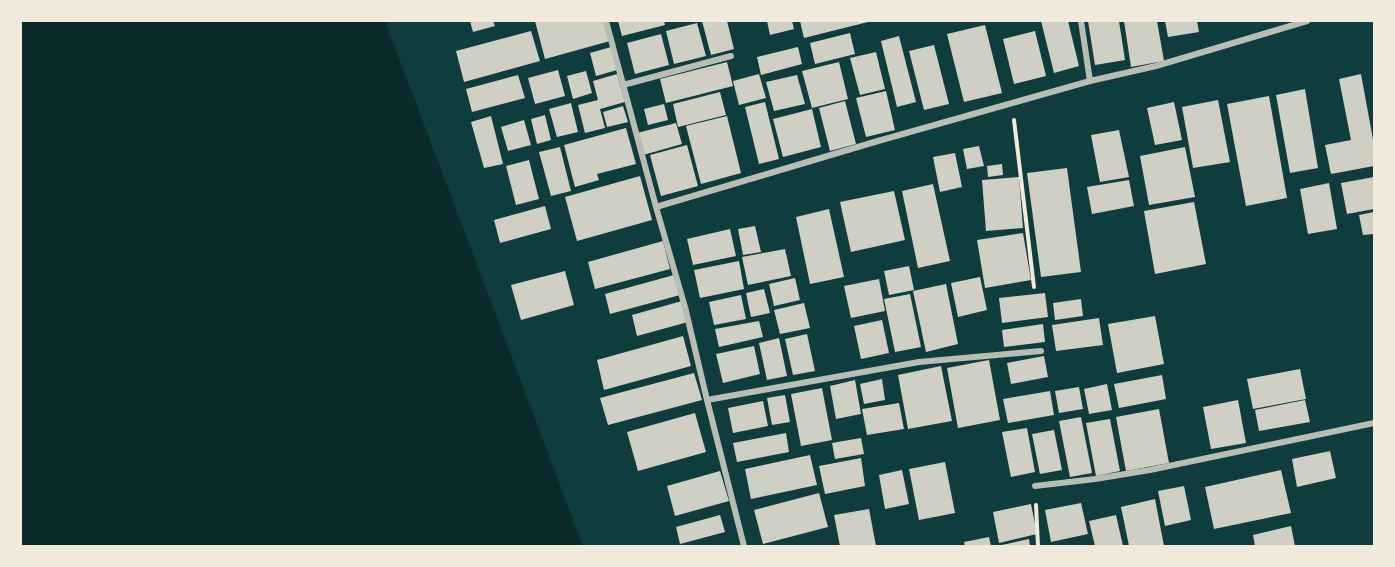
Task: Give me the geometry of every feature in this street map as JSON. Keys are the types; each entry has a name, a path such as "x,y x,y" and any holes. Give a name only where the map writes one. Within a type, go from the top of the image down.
{"street":[{"path":"606,21 656,207 686,307 706,400 744,546"},
{"path":"1081,21 1090,81"},
{"path":"656,207 878,141 1090,81 1156,66 1307,21"},
{"path":"623,85 731,56"},
{"path":"706,400 919,362 1041,351"},
{"path":"1035,486 1150,470 1374,423"}],"path":[{"path":"1012,104 1034,287"},
{"path":"1035,486 1038,546"}],"water":[{"path":"21,21 385,21 583,546 21,546"}],"building":[{"path":"470,21 493,21 495,26 473,32"},
{"path":"535,21 605,21 610,41 545,59"},
{"path":"618,21 664,21 665,25 622,36"},
{"path":"702,21 727,21 734,49 711,55"},
{"path":"767,21 792,21 794,29 770,35"},
{"path":"800,21 868,21 868,22 804,38"},
{"path":"1041,21 1068,21 1079,66 1054,73"},
{"path":"1088,21 1119,21 1125,60 1095,65"},
{"path":"1124,21 1157,21 1164,61 1131,67"},
{"path":"1165,21 1197,21 1199,32 1168,37"},
{"path":"697,23 706,56 674,64 666,31"},
{"path":"985,25 1002,93 964,102 947,34"},
{"path":"531,31 540,61 464,82 456,51"},
{"path":"1035,31 1046,76 1014,84 1003,39"},
{"path":"850,33 855,54 815,64 810,43"},
{"path":"661,34 669,65 635,74 627,43"},
{"path":"899,36 916,102 897,107 881,41"},
{"path":"934,45 949,104 924,110 909,51"},
{"path":"611,47 617,70 596,76 590,53"},
{"path":"798,47 802,64 761,75 757,57"},
{"path":"876,52 885,89 860,95 850,58"},
{"path":"727,62 733,86 666,103 660,79"},
{"path":"839,62 848,99 812,108 802,71"},
{"path":"558,70 565,96 535,104 528,78"},
{"path":"586,71 592,93 573,99 567,76"},
{"path":"617,74 625,102 600,109 605,128 585,133 578,105 598,100 593,81"},
{"path":"759,74 766,98 739,105 733,81"},
{"path":"1361,74 1374,145 1374,166 1331,174 1325,145 1351,140 1339,79"},
{"path":"518,75 525,98 472,112 466,89"},
{"path":"797,75 805,104 774,111 766,82"},
{"path":"1305,89 1318,168 1290,173 1276,95"},
{"path":"886,91 895,130 866,137 856,98"},
{"path":"720,92 726,115 678,127 673,104"},
{"path":"1269,96 1287,198 1246,206 1227,104"},
{"path":"1218,100 1230,162 1193,168 1182,107"},
{"path":"845,101 856,144 830,151 819,108"},
{"path":"765,102 779,159 759,164 745,107"},
{"path":"1174,102 1182,140 1155,145 1147,108"},
{"path":"571,103 578,132 557,137 549,109"},
{"path":"664,104 668,120 648,125 644,109"},
{"path":"623,106 628,122 607,127 603,112"},
{"path":"812,109 821,147 783,157 773,119"},
{"path":"545,115 551,140 537,144 531,119"},
{"path":"491,116 503,164 484,168 471,122"},
{"path":"727,116 741,173 701,184 686,126"},
{"path":"524,120 531,145 508,151 501,127"},
{"path":"676,123 682,144 643,155 637,133"},
{"path":"626,128 636,164 597,174 599,180 575,187 564,145"},
{"path":"1119,130 1129,177 1100,182 1091,135"},
{"path":"687,145 698,186 661,196 650,155"},
{"path":"979,146 984,166 967,169 963,149"},
{"path":"560,147 571,191 551,196 539,152"},
{"path":"1185,147 1195,197 1149,205 1140,156"},
{"path":"955,153 962,187 940,192 933,157"},
{"path":"529,160 539,199 516,205 506,166"},
{"path":"1002,164 1003,175 988,177 987,166"},
{"path":"1067,168 1081,272 1041,277 1027,173"},
{"path":"640,176 652,220 577,241 565,197"},
{"path":"1019,177 1023,228 986,231 982,180"},
{"path":"1374,177 1374,209 1347,214 1341,183"},
{"path":"1129,180 1134,206 1092,214 1087,187"},
{"path":"1329,183 1337,229 1308,234 1300,189"},
{"path":"933,184 950,261 918,268 902,191"},
{"path":"894,191 905,240 851,252 840,202"},
{"path":"1194,202 1206,264 1155,274 1144,211"},
{"path":"545,206 551,229 500,243 494,220"},
{"path":"829,209 844,277 810,284 796,217"},
{"path":"1374,212 1374,234 1363,235 1359,215"},
{"path":"755,226 761,252 743,255 738,229"},
{"path":"730,229 736,256 693,265 687,239"},
{"path":"1023,233 1031,280 985,288 977,240"},
{"path":"663,241 670,269 595,289 588,262"},
{"path":"785,249 791,276 748,285 742,257"},
{"path":"739,261 744,289 700,298 694,270"},
{"path":"909,266 914,290 889,295 884,271"},
{"path":"565,271 574,305 521,320 511,285"},
{"path":"674,275 680,295 610,314 605,294"},
{"path":"980,277 987,310 958,317 951,283"},
{"path":"795,278 800,300 774,306 769,284"},
{"path":"879,279 885,311 851,318 844,286"},
{"path":"946,284 958,344 926,352 913,291"},
{"path":"764,289 770,313 751,317 746,293"},
{"path":"1045,293 1048,317 1002,323 999,298"},
{"path":"910,294 921,347 895,352 884,299"},
{"path":"741,295 746,319 714,325 709,302"},
{"path":"1081,299 1083,316 1055,320 1053,303"},
{"path":"682,301 688,322 637,336 632,315"},
{"path":"804,303 810,328 780,334 774,310"},
{"path":"1155,316 1164,364 1117,373 1108,324"},
{"path":"1099,318 1103,345 1056,351 1052,325"},
{"path":"882,320 889,353 861,359 854,326"},
{"path":"759,321 763,337 719,347 715,329"},
{"path":"1043,324 1045,342 1004,347 1002,330"},
{"path":"807,334 815,371 793,375 785,339"},
{"path":"683,336 691,366 604,390 597,360"},
{"path":"779,338 787,376 767,380 759,343"},
{"path":"754,346 760,374 723,383 716,354"},
{"path":"1044,356 1048,377 1011,384 1007,363"},
{"path":"989,360 1000,420 958,428 947,368"},
{"path":"941,366 952,421 908,429 898,375"},
{"path":"1300,369 1306,399 1253,409 1247,379"},
{"path":"694,373 702,400 608,425 600,398"},
{"path":"1162,375 1166,399 1119,408 1114,384"},
{"path":"882,379 885,400 864,404 860,384"},
{"path":"855,380 861,414 836,419 830,386"},
{"path":"1107,384 1112,410 1089,414 1084,389"},
{"path":"1079,387 1083,409 1059,413 1055,391"},
{"path":"822,388 832,440 801,446 791,394"},
{"path":"1050,391 1054,415 1008,423 1003,399"},
{"path":"785,395 790,422 772,425 767,398"},
{"path":"1238,400 1246,443 1211,449 1203,407"},
{"path":"1305,400 1310,422 1259,431 1255,410"},
{"path":"763,401 768,426 733,433 728,408"},
{"path":"899,403 904,429 867,435 862,409"},
{"path":"1159,409 1169,463 1126,471 1116,417"},
{"path":"695,413 706,452 638,471 627,432"},
{"path":"1081,417 1092,473 1070,477 1059,421"},
{"path":"1110,419 1120,471 1096,476 1086,423"},
{"path":"1027,428 1035,472 1011,477 1002,432"},
{"path":"1054,430 1062,470 1040,474 1032,434"},
{"path":"786,433 789,452 737,462 733,443"},
{"path":"861,438 864,454 835,459 832,443"},
{"path":"1330,451 1336,478 1297,487 1292,459"},
{"path":"810,455 817,485 751,499 745,469"},
{"path":"861,458 865,486 825,494 819,466"},
{"path":"945,462 955,513 919,520 909,469"},
{"path":"902,470 909,504 885,509 879,475"},
{"path":"1281,470 1291,513 1214,529 1205,487"},
{"path":"720,471 729,501 675,516 667,486"},
{"path":"1184,486 1191,520 1165,526 1158,491"},
{"path":"819,493 828,527 763,544 754,510"},
{"path":"1155,499 1164,546 1129,546 1121,507"},
{"path":"1081,503 1088,534 1051,542 1045,510"},
{"path":"1031,504 1037,534 999,543 993,512"},
{"path":"869,509 876,546 840,546 834,515"},
{"path":"720,515 725,532 680,544 676,527"},
{"path":"1116,515 1123,546 1095,546 1089,521"},
{"path":"1291,526 1295,546 1255,546 1253,535"},
{"path":"989,537 991,546 965,546 964,542"},
{"path":"1029,539 1030,546 1002,546 1002,545"}]}
